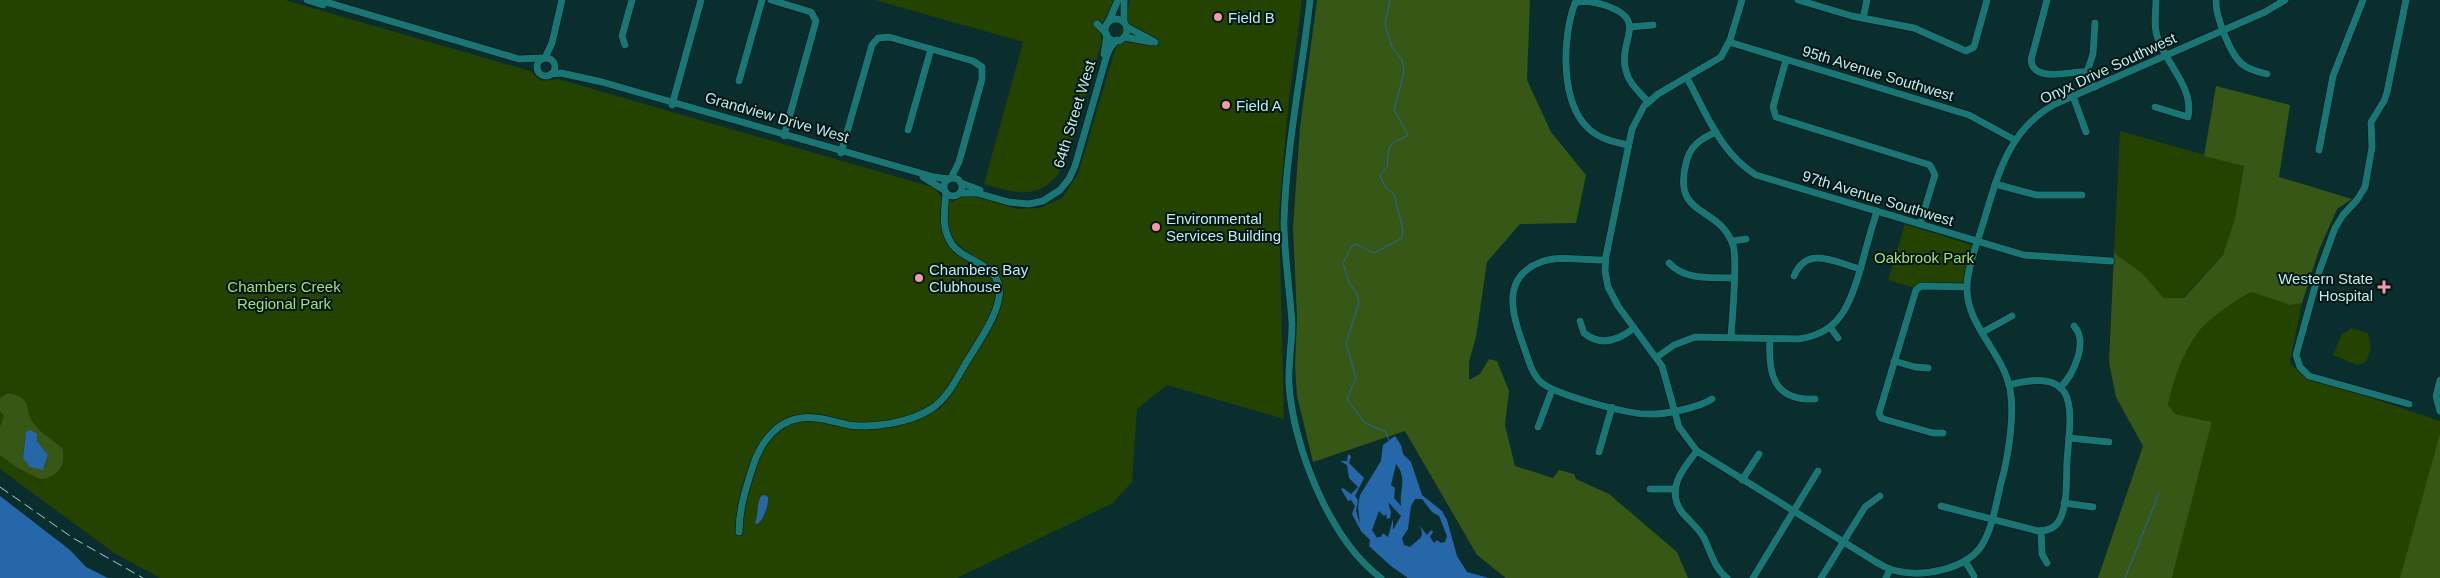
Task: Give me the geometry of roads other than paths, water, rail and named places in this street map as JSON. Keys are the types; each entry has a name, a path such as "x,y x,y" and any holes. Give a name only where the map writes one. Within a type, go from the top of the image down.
{"street":[{"path":"307,0 478,49 482,48"},
{"path":"319,0 519,59 544,76 552,74 554,63 552,43"},
{"path":"537,70 537,65 552,43 562,0"},
{"path":"625,45 622,36 632,0"},
{"path":"673,104 701,0"},
{"path":"739,81 762,0"},
{"path":"771,0 811,12 814,16 815,26 784,136"},
{"path":"1108,22 1118,0"},
{"path":"1124,0 1126,25"},
{"path":"1310,0 1299,73 1284,220 1284,248 1292,327 1289,372 1291,398 1298,433 1318,494 1358,555 1381,578"},
{"path":"1727,578 1715,564 1705,533 1681,510 1675,489 1682,471 1697,452 1684,437 1674,410 1666,375 1657,358 1612,297 1607,281 1605,260 1628,145 1637,117 1648,102 1717,62 1729,42 1742,0"},
{"path":"1798,0 1863,18 1901,24 1950,46 1966,51 1972,50 1987,0"},
{"path":"1863,18 1867,0"},
{"path":"2047,0 2031,60 2034,68 2055,75 2087,72"},
{"path":"2155,107 2188,117 2190,105 2189,96 2166,56 2156,32 2156,0"},
{"path":"2216,0 2217,14 2234,54 2242,64 2267,74"},
{"name":"Onyx Drive Southwest","path":"1697,452 1890,569 1904,573 1921,573 1946,569 1965,562 1982,545 1992,518 2007,455 2011,402 2005,373 1969,305 1967,287 1995,184 2002,164 2015,140 2036,116 2073,96 2272,9 2285,0"},
{"path":"2320,150 2333,76 2363,0"},
{"path":"2406,0 2384,101 2371,122 2372,146 2365,187 2357,200 2342,215 2335,228 2320,269 2296,355 2300,367 2309,376 2409,404"},
{"path":"1628,145 1608,140 1596,134 1578,114 1565,66 1575,3 1588,1 1618,10 1628,19 1630,27 1625,70 1631,82 1648,102"},
{"path":"1106,34 1121,39 1155,42 1118,19 1108,22"},
{"name":"64th Street West","path":"1054,193 1066,178 1074,160 1106,46 1108,22"},
{"path":"2087,72 2092,61 2096,23"},
{"name":"64th Street West","path":"1054,193 1065,185 1073,174 1106,58 1110,48 1121,39 1126,25"},
{"path":"1630,27 1653,25"},
{"path":"739,532 742,504 757,454 765,439 778,427 797,418 861,426 894,421 931,409 951,388 996,310 1000,294 996,281 989,269 958,251 951,243 944,222 944,183 950,178 959,162 982,79 982,67 972,61 889,37 878,38 870,49 842,152"},
{"name":"95th Avenue Southwest","path":"1729,42 1969,115 2015,140"},
{"path":"908,130 931,49"},
{"path":"519,59 543,58 554,63"},
{"path":"1786,60 1773,107 1776,117 1923,163 1933,168 1934,180 1920,224"},
{"name":"Grandview Drive West","path":"554,63 576,76"},
{"path":"2087,72 2095,87"},
{"name":"Grandview Drive West","path":"552,74 576,76 784,136 934,177 950,178 960,182"},
{"name":"97th Avenue Southwest","path":"1687,78 1716,132 1736,160 1756,175 2024,255 2111,261"},
{"path":"2073,96 2086,132"},
{"path":"1716,132 1693,145 1688,156 1682,186 1685,196 1692,204 1717,221 1728,232 1732,241 1735,252 1730,337"},
{"name":"Grandview Drive West","path":"842,152 926,178 945,191 957,195"},
{"path":"944,211 957,195 960,182 959,162"},
{"path":"960,182 1020,201 1035,200 1054,193"},
{"path":"1995,184 2036,195 2082,195"},
{"path":"957,195 977,193 1009,202 1029,204 1043,201 1054,193"},
{"path":"1657,358 1684,340 1695,337 1806,338 1830,328 1848,307 1877,211"},
{"path":"1732,241 1746,239"},
{"path":"1794,276 1803,261 1814,257 1860,269"},
{"path":"1605,260 1558,259 1543,261 1524,274 1515,287 1512,300 1514,321 1536,377 1552,390 1612,407 1647,414 1705,404 1712,399"},
{"path":"1668,264 1686,276 1734,278"},
{"path":"1943,433 1933,433 1880,416 1894,361 1917,288 1921,286 1967,287"},
{"path":"1982,332 2012,316"},
{"path":"1580,321 1584,333 1598,340 1621,338 1634,328"},
{"path":"2060,388 2073,373 2077,365 2079,338 2074,326"},
{"path":"1830,328 1838,338"},
{"path":"1770,339 1770,372 1778,386 1789,394 1814,399"},
{"path":"1894,361 1915,367 1928,368"},
{"path":"1942,506 2041,531 2056,525 2060,519 2064,503 2070,405 2060,388 2048,380 2041,379 2009,385"},
{"path":"2440,380 2436,396 2440,411"},
{"path":"1538,427 1552,390"},
{"path":"1599,452 1612,407"},
{"path":"2069,438 2109,442"},
{"path":"1742,480 1759,454"},
{"path":"1753,578 1818,471"},
{"path":"1650,489 1675,489"},
{"path":"1821,578 1865,506 1880,496"},
{"path":"2064,503 2093,507"},
{"path":"2041,531 2042,554 2046,563"},
{"path":"1965,562 1974,576"},
{"path":"1886,578 1890,569"}],"water":[{"path":"30,430 37,434 37,441 48,455 43,470 30,467 23,458 26,432"},
{"path":"1395,436 1401,445 1403,454 1411,462 1422,495 1442,511 1447,520 1457,556 1467,572 1489,578 1408,578 1391,566 1369,546 1370,540 1361,531 1352,514 1355,506 1351,500 1348,501 1341,489 1343,488 1351,494 1358,487 1349,478 1347,465 1340,461 1347,461 1348,454 1351,456 1349,463 1364,478 1355,496 1358,500 1356,511 1360,524 1358,506 1360,495 1381,461 1383,445","holes":["1396,464 1402,474 1401,506 1394,498 1395,488 1391,485","1415,499 1422,499 1432,512 1439,516 1447,536 1445,542 1441,543 1437,540 1434,543 1430,537 1433,532 1431,530 1427,535 1420,526 1422,534 1420,538 1410,547 1404,545 1402,538 1408,529 1411,506","1388,502 1401,516 1393,530 1393,519 1388,537 1383,533 1381,537 1377,537 1379,541 1372,530 1379,511 1384,516 1386,514 1387,519 1390,518 1391,512"]},
{"path":"765,495 768,497 767,508 757,524 755,523 759,500 761,496"},
{"path":"0,496 70,550 86,567 108,578 0,578"}],"waterway":[{"path":"1389,440 1386,432 1365,423 1347,399 1356,378 1346,343 1359,303 1357,293 1349,283 1343,263 1351,247 1356,244 1374,253 1402,238 1403,230 1394,194 1386,188 1380,176 1387,167 1389,148 1393,143 1408,135 1394,110 1404,72 1402,60 1392,47 1385,24 1390,0"},
{"path":"2125,578 2159,493"}],"railway":[{"path":"0,487 73,538 143,578"}],"place":[{"name":"Field B","path":"1218,17"},
{"name":"Field A","path":"1226,105"},
{"name":"Environmental Services Building","path":"1156,227"},
{"name":"Chambers Bay Clubhouse","path":"919,278"},
{"name":"Western State Hospital","path":"2384,287"}],"park label":[{"name":"Oakbrook Park","path":"1924,257"},
{"name":"Chambers Creek Regional Park","path":"284,294"}]}
